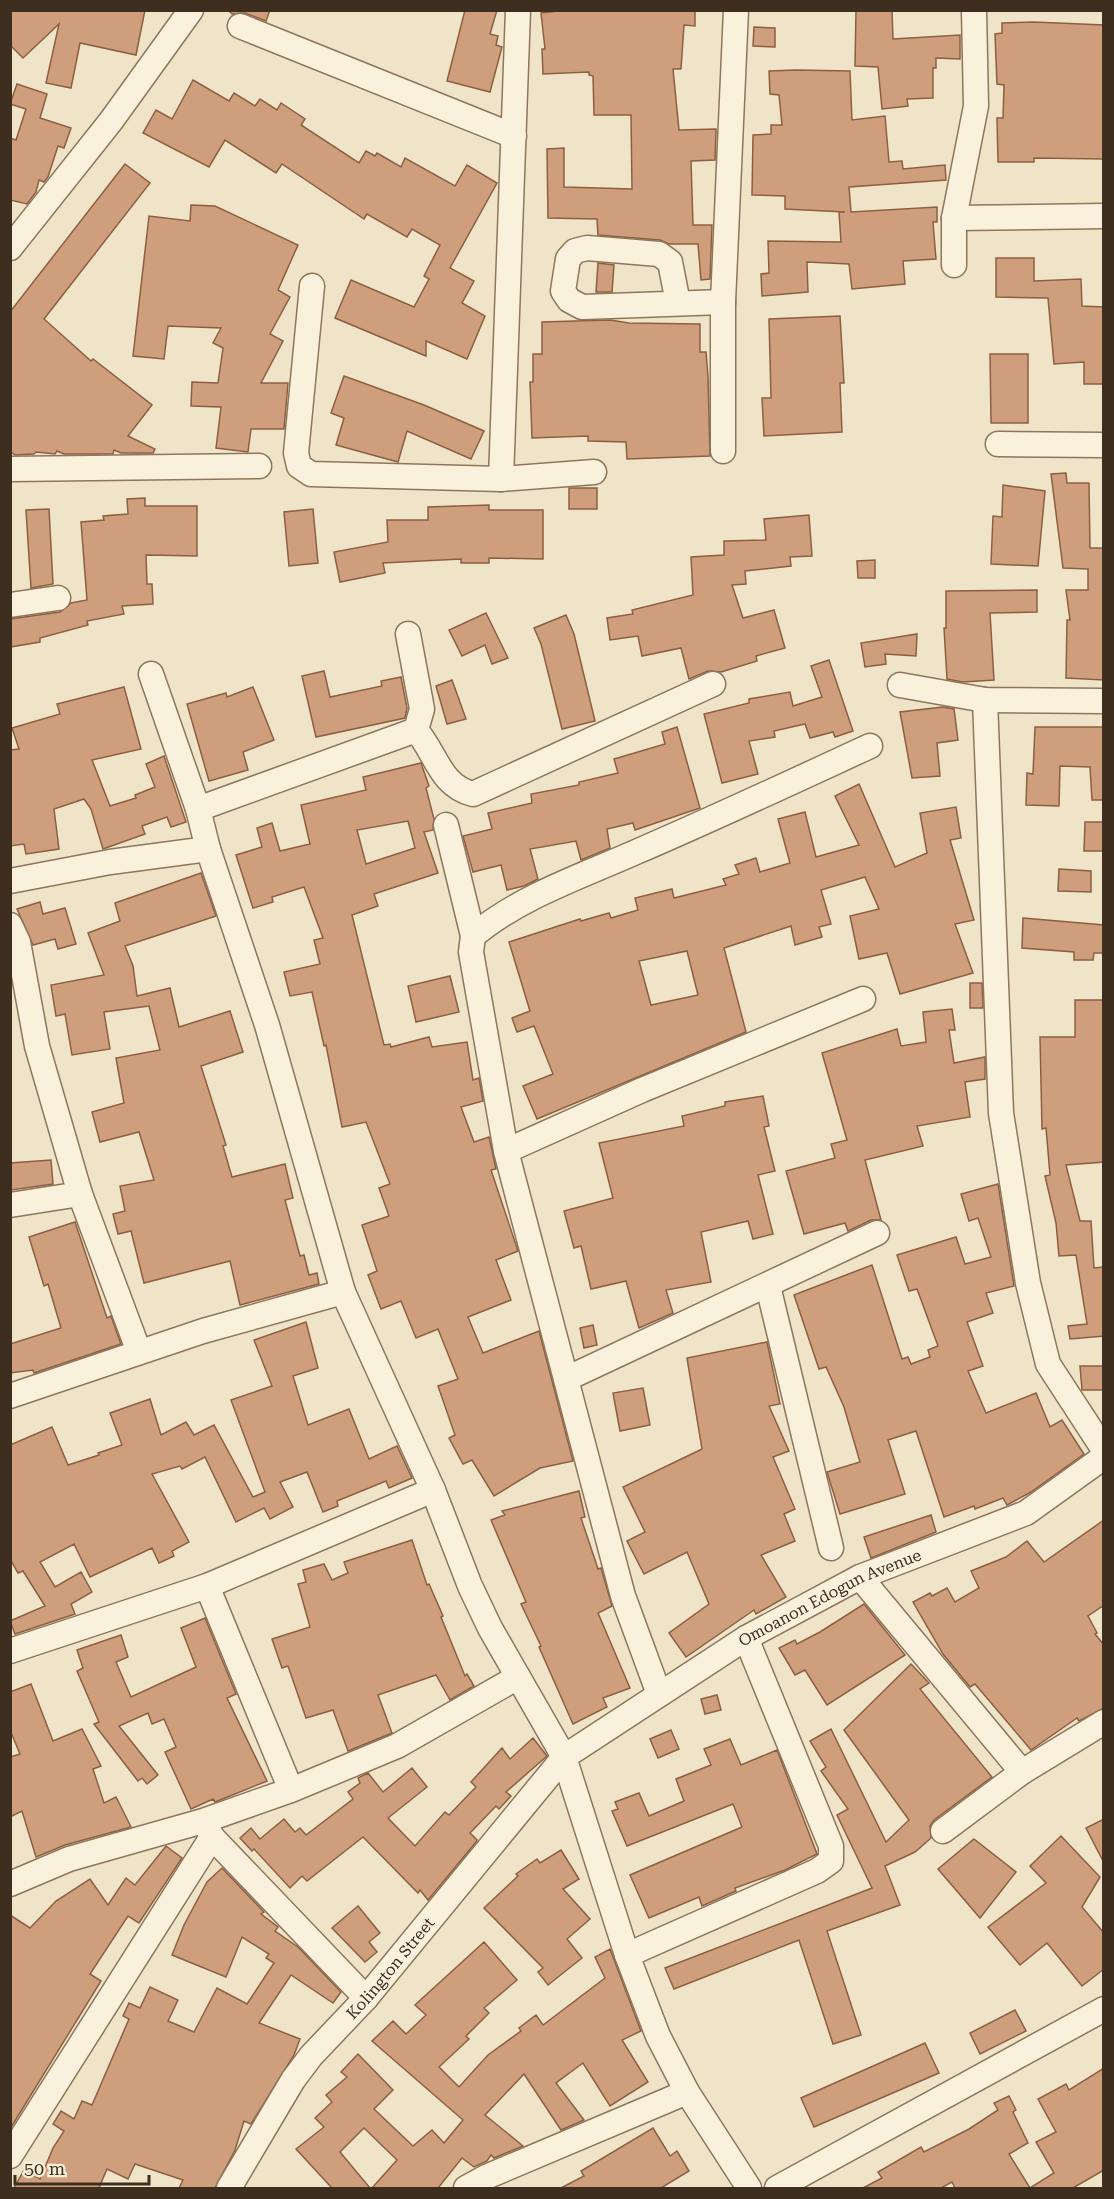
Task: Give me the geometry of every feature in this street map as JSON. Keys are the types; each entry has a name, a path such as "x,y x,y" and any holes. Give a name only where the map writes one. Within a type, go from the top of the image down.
{"street":[{"path":"10,248 111,121 191,10"},
{"path":"501,479 518,10"},
{"path":"723,451 723,302 736,10"},
{"path":"954,265 954,219 976,106 974,10"},
{"path":"240,26 514,136"},
{"path":"954,219 1104,216"},
{"path":"678,303 670,262 659,254 587,248 575,251 568,259 563,291 569,300 582,307 723,302"},
{"path":"312,286 296,453 299,466 311,474 501,479 594,472"},
{"path":"998,444 1104,446"},
{"path":"10,469 259,466"},
{"path":"10,605 58,598"},
{"path":"408,634 422,709 416,730"},
{"path":"151,674 198,809 208,849 267,1025 343,1292 434,1490 470,1586 489,1628 564,1757 627,1955 658,2036 687,2092 749,2188"},
{"path":"416,730 424,739 448,781 460,791 473,794 713,684"},
{"path":"900,685 985,700 1104,702"},
{"path":"985,700 1001,1113 1028,1283 1048,1364 1104,1450"},
{"path":"198,809 416,730"},
{"path":"474,936 489,922 553,889 754,801 870,746"},
{"path":"446,825 474,936 471,952 506,1151 623,1596 659,1694"},
{"path":"10,881 110,862 208,849"},
{"path":"10,925 18,942 37,1046 80,1194 139,1352"},
{"path":"506,1151 642,1090 863,999"},
{"path":"10,1205 80,1194"},
{"path":"566,1379 877,1233"},
{"path":"768,1286 831,1548"},
{"path":"10,1396 139,1352 343,1292"},
{"name":"Omoanon Edogun Avenue","path":"564,1757 746,1638 860,1577 1026,1513 1104,1457"},
{"path":"10,1651 207,1586 434,1490"},
{"path":"860,1577 1022,1772"},
{"path":"207,1586 291,1790"},
{"path":"627,1955 817,1871 831,1861 831,1846 746,1638"},
{"path":"10,1884 69,1859 208,1829 291,1790 397,1746 518,1677"},
{"path":"943,1831 1022,1772 1104,1722"},
{"name":"Kolington Street","path":"230,2188 293,2080 311,2056 366,1998 564,1757"},
{"path":"208,1829 366,1998"},
{"path":"10,2156 208,1829"},
{"path":"777,2188 1104,2008"},
{"path":"482,2185 687,2092"}],"building":[{"path":"10,10 145,10 136,55 80,43 71,88 46,83 59,24 23,58 10,45"},
{"path":"228,10 270,10 266,21 245,13 232,14"},
{"path":"465,10 497,10 490,34 498,36 496,45 502,47 490,92 447,81"},
{"path":"567,10 695,10 695,26 684,25 681,69 673,69 679,130 716,129 715,160 691,161 693,225 712,225 710,279 701,280 698,244 669,244 660,240 598,235 597,219 548,218 547,149 564,148 564,187 632,189 631,115 594,115 593,76 589,75 589,72 543,74 542,49 545,49 541,13"},
{"path":"856,10 892,10 893,39 960,35 960,59 936,58 936,68 933,68 933,98 907,99 908,106 882,109 878,67 855,66"},
{"path":"1002,23 1104,25 1104,159 1034,158 1034,162 998,162 997,118 1003,118 1004,85 997,84 995,34 1002,33"},
{"path":"754,27 775,28 775,47 753,46"},
{"path":"769,71 850,71 852,120 885,116 889,162 902,161 903,169 945,165 946,180 849,187 851,212 937,207 937,222 933,222 936,259 903,261 905,284 852,289 849,264 807,262 808,292 762,296 761,274 769,273 768,241 841,242 839,212 845,212 785,209 785,196 752,195 753,135 771,134 771,125 782,125 779,95 770,94"},
{"path":"193,80 229,101 234,93 255,106 260,99 277,110 281,103 305,119 301,125 359,163 366,151 375,156 377,153 401,167 405,158 455,186 467,165 497,183 450,268 474,281 462,303 485,316 467,359 426,341 426,356 335,318 351,280 414,307 429,279 424,276 440,245 412,229 407,237 367,214 364,219 282,164 276,173 225,140 209,167 143,133 156,110 172,119"},
{"path":"17,84 47,94 40,118 71,128 64,148 58,146 48,177 44,182 39,180 36,192 27,204 10,200 10,138 16,140 26,109 10,104"},
{"path":"125,164 150,183 44,319 91,361 93,359 152,405 128,436 155,449 153,453 121,453 114,450 113,454 64,454 57,451 55,454 36,452 15,455 10,451 10,312"},
{"path":"191,205 215,206 298,245 278,290 290,297 270,334 283,341 261,383 288,383 284,429 251,429 248,452 216,448 221,407 191,406 192,382 218,383 223,348 213,343 221,328 168,326 164,359 133,356 149,216 190,221"},
{"path":"996,258 1034,258 1034,281 1081,279 1082,306 1104,307 1104,384 1084,384 1084,362 1054,364 1048,298 996,297"},
{"path":"598,263 614,265 612,292 596,292"},
{"path":"840,316 844,383 840,383 842,432 764,436 762,398 771,398 769,319"},
{"path":"610,320 629,323 700,324 700,352 706,352 708,376 710,456 627,459 626,442 588,441 588,436 532,438 530,382 533,382 533,354 542,354 542,322"},
{"path":"990,354 1028,354 1028,423 991,423"},
{"path":"344,376 424,405 484,431 471,459 407,431 398,462 336,445 344,418 331,413"},
{"path":"1066,473 1067,483 1089,483 1090,548 1104,548 1104,680 1066,678 1067,620 1070,620 1066,590 1088,590 1088,569 1063,568 1051,474"},
{"path":"1003,485 1045,491 1038,566 991,564 993,516 1002,517"},
{"path":"569,488 597,488 597,509 569,509"},
{"path":"145,498 145,506 197,506 197,556 146,555 147,584 152,584 153,604 122,606 124,614 87,621 88,625 40,638 40,642 10,647 10,619 60,612 71,603 87,600 81,522 104,520 103,516 128,514 127,499"},
{"path":"489,505 489,510 543,510 543,559 489,558 489,563 461,563 461,559 383,563 385,573 340,582 334,552 388,542 387,520 428,520 428,507"},
{"path":"49,509 53,584 31,588 26,510"},
{"path":"313,509 318,563 289,566 284,512"},
{"path":"809,515 812,556 790,557 791,566 745,571 746,584 732,585 743,618 774,610 785,648 756,656 757,661 721,672 708,671 689,679 681,648 642,656 638,636 610,640 607,618 633,614 632,610 693,595 691,557 724,555 724,541 766,540 764,519"},
{"path":"875,560 875,578 858,578 857,561"},
{"path":"1037,590 1037,612 990,613 994,680 963,682 947,679 944,628 946,628 946,591"},
{"path":"486,613 508,658 492,664 485,645 462,656 449,630"},
{"path":"566,615 574,634 595,721 562,729 541,644 534,628"},
{"path":"917,634 916,656 885,654 886,664 865,667 861,643"},
{"path":"829,660 853,731 835,737 833,732 810,738 805,724 774,731 775,737 749,741 758,774 722,783 704,714 749,703 749,699 790,692 793,706 822,697 811,666"},
{"path":"324,671 330,697 382,686 381,681 401,677 407,708 405,718 316,737 302,676"},
{"path":"452,680 466,719 447,724 436,686"},
{"path":"124,687 141,749 92,760 110,806 136,798 135,795 155,787 146,764 164,756 186,822 171,827 167,817 142,826 145,834 103,849 91,809 84,799 54,809 59,849 26,854 24,844 10,846 10,750 19,749 12,728 60,714 57,704"},
{"path":"253,687 274,740 243,752 248,770 209,781 187,704 226,693 227,697"},
{"path":"943,707 954,709 958,740 937,743 940,776 912,778 900,712"},
{"path":"677,727 700,808 635,830 633,823 607,829 610,848 581,860 576,841 530,849 538,879 524,886 507,890 501,865 473,872 463,836 492,829 488,813 532,803 531,794 579,785 579,782 618,773 614,759 665,744 662,732"},
{"path":"1035,727 1104,727 1104,800 1092,800 1090,767 1060,766 1059,806 1026,805 1027,773 1033,774"},
{"path":"421,763 429,786 426,788 434,819 433,830 424,832 438,873 374,894 378,906 352,915 384,1045 390,1044 391,1047 429,1037 432,1047 467,1042 473,1080 479,1078 483,1101 461,1107 474,1142 489,1137 496,1169 491,1170 518,1251 496,1260 511,1300 468,1317 483,1353 539,1331 573,1461 540,1468 494,1496 472,1460 463,1464 449,1438 455,1435 438,1386 458,1379 438,1329 416,1338 401,1301 381,1309 368,1275 377,1271 362,1225 389,1216 379,1188 390,1184 366,1122 342,1127 326,1045 324,1046 312,992 290,996 284,972 320,964 314,940 323,938 304,887 272,897 273,902 253,908 236,855 262,847 257,828 272,823 280,851 310,844 301,805 366,790 363,777","holes":["408,821 415,848 366,864 357,830"]},
{"path":"859,784 895,867 927,853 920,813 956,807 961,838 950,840 974,920 955,924 973,973 900,994 887,953 859,959 850,916 879,909 865,877 821,890 831,924 819,927 822,937 795,945 791,926 724,948 746,1032 537,1119 523,1086 553,1074 534,1026 517,1032 512,1018 530,1011 509,942 580,919 581,921 609,913 611,918 638,910 635,898 672,889 674,898 726,885 723,879 739,874 735,865 756,858 760,872 790,863 778,819 805,812 816,857 859,845 835,796","holes":["687,951 698,995 651,1005 639,961"]},
{"path":"1085,822 1104,822 1104,851 1084,851"},
{"path":"1059,869 1091,871 1091,892 1058,891"},
{"path":"201,873 216,916 125,946 133,966 137,996 170,988 179,1027 230,1011 243,1052 201,1066 226,1145 223,1146 232,1177 285,1164 293,1198 285,1200 300,1256 304,1255 309,1275 317,1273 319,1284 240,1305 230,1261 144,1283 131,1231 118,1234 113,1214 125,1211 120,1186 154,1180 139,1132 100,1142 92,1112 124,1103 116,1058 160,1050 149,1006 104,1012 110,1049 72,1055 65,1014 56,1016 51,985 104,975 88,933 120,921 115,903"},
{"path":"40,902 43,914 65,908 76,944 58,949 55,939 33,945 17,909"},
{"path":"1023,918 1104,925 1104,953 1094,953 1093,960 1074,960 1074,952 1022,948"},
{"path":"450,976 459,1012 416,1022 408,986"},
{"path":"970,983 982,983 983,1008 970,1008"},
{"path":"1075,1000 1104,1000 1104,1162 1066,1165 1080,1221 1091,1221 1094,1268 1104,1267 1104,1336 1070,1339 1068,1326 1087,1324 1076,1255 1059,1256 1056,1223 1045,1176 1050,1175 1046,1128 1042,1129 1040,1037 1075,1037"},
{"path":"952,1009 955,1030 949,1030 954,1063 985,1057 985,1079 965,1082 970,1117 917,1126 923,1146 865,1160 881,1220 871,1220 848,1231 845,1223 804,1234 786,1171 835,1158 831,1144 847,1140 822,1053 897,1029 901,1046 926,1042 923,1012"},
{"path":"763,1096 769,1126 764,1127 775,1171 758,1175 773,1234 753,1239 748,1221 701,1232 711,1282 666,1290 673,1313 639,1328 626,1281 591,1289 581,1246 574,1248 564,1211 613,1198 599,1143 684,1126 682,1116 725,1106 725,1102"},
{"path":"51,1160 53,1184 11,1190 10,1163"},
{"path":"998,1184 1014,1286 986,1293 993,1313 967,1322 983,1366 968,1371 986,1413 1036,1393 1050,1427 1062,1420 1084,1454 1031,1492 1007,1505 1003,1498 975,1509 974,1506 944,1517 916,1431 888,1440 905,1494 840,1514 827,1472 860,1462 844,1407 826,1367 819,1369 794,1295 872,1265 902,1359 908,1357 911,1364 930,1357 928,1350 938,1346 917,1289 909,1291 897,1255 956,1237 965,1264 991,1257 978,1218 969,1221 961,1194"},
{"path":"75,1222 107,1318 111,1316 121,1344 34,1373 33,1370 10,1373 10,1344 61,1328 48,1284 44,1286 29,1237"},
{"path":"306,1322 318,1368 293,1376 308,1425 349,1409 369,1459 397,1446 412,1478 389,1488 386,1481 337,1501 338,1506 323,1512 307,1472 280,1482 293,1507 270,1519 264,1508 236,1522 205,1457 182,1469 180,1466 152,1474 189,1542 172,1551 174,1556 159,1563 152,1548 90,1577 74,1544 40,1562 55,1587 81,1572 92,1592 71,1604 75,1614 15,1634 10,1621 45,1606 23,1571 18,1573 10,1559 10,1445 52,1427 68,1465 99,1455 98,1453 122,1445 110,1413 150,1399 161,1435 186,1422 194,1435 214,1425 253,1497 265,1492 231,1400 272,1386 254,1340"},
{"path":"593,1325 597,1345 584,1348 580,1328"},
{"path":"767,1342 780,1404 769,1406 789,1451 773,1457 795,1509 784,1514 795,1541 761,1555 786,1597 756,1614 754,1610 686,1657 669,1633 709,1604 687,1552 644,1574 627,1541 645,1532 623,1487 702,1449 687,1358"},
{"path":"1080,1366 1104,1366 1104,1390 1082,1390"},
{"path":"643,1388 650,1425 620,1431 613,1393"},
{"path":"579,1491 585,1517 581,1518 598,1569 601,1568 612,1606 598,1613 630,1688 603,1698 607,1707 573,1724 521,1604 526,1602 491,1520 505,1515 502,1511"},
{"path":"931,1515 936,1532 871,1558 864,1537"},
{"path":"1104,1520 1104,1605 1088,1616 1097,1633 1095,1634 1104,1645 1104,1708 1079,1721 1077,1718 1031,1750 975,1684 970,1687 943,1654 913,1602 930,1593 932,1596 947,1588 955,1602 979,1588 971,1571 1006,1557 1027,1541 1044,1562"},
{"path":"412,1540 427,1585 429,1584 443,1616 441,1617 465,1676 467,1674 474,1686 450,1700 436,1675 378,1695 392,1733 348,1751 333,1710 306,1718 288,1666 282,1668 272,1639 310,1627 298,1584 306,1582 303,1570 324,1564 332,1580 348,1573 344,1562"},
{"path":"864,1604 905,1655 827,1705 805,1670 795,1675 779,1648 795,1640 797,1644"},
{"path":"205,1618 236,1694 227,1698 267,1781 191,1809 165,1752 176,1747 164,1719 152,1724 148,1713 119,1726 158,1775 147,1784 142,1778 138,1781 94,1724 99,1722 77,1671 83,1668 77,1650 121,1635 128,1657 116,1662 131,1697 196,1667 181,1628"},
{"path":"911,1664 929,1683 920,1689 992,1777 934,1820 930,1826 931,1838 915,1852 885,1866 900,1905 827,1931 861,2035 833,2044 799,1940 674,1989 665,1968 872,1888 837,1815 848,1809 821,1771 826,1767 810,1741 831,1729 886,1842 909,1820 844,1730"},
{"path":"31,1684 53,1741 82,1729 101,1766 93,1769 104,1803 116,1797 131,1827 65,1845 36,1857 22,1811 10,1817 10,1757 20,1754 10,1730 10,1692"},
{"path":"717,1695 721,1710 705,1714 701,1699"},
{"path":"671,1730 679,1749 658,1758 650,1739"},
{"path":"533,1738 547,1756 506,1792 511,1796 499,1809 496,1806 470,1833 477,1840 476,1842 428,1900 420,1890 418,1893 363,1837 307,1881 302,1876 290,1888 254,1849 252,1851 240,1838 251,1828 260,1839 284,1819 295,1832 300,1828 306,1835 353,1799 348,1792 360,1783 358,1778 368,1773 383,1792 412,1768 427,1787 388,1818 415,1846 445,1812 449,1815 476,1787 471,1782 502,1748 510,1759"},
{"path":"730,1739 741,1765 777,1750 817,1854 785,1870 735,1888 736,1891 702,1906 699,1897 649,1918 630,1875 742,1827 733,1804 627,1846 612,1811 618,1809 615,1802 639,1793 649,1816 684,1801 676,1779 711,1765 704,1749"},
{"path":"1104,1819 1104,1863 1086,1828"},
{"path":"1061,1836 1100,1877 1082,1907 1104,1933 1104,1969 1082,1986 1047,1943 1020,1965 988,1927 1046,1883 1030,1866"},
{"path":"974,1839 1016,1872 980,1918 938,1869"},
{"path":"166,1846 182,1858 139,1923 128,1916 90,1974 101,1981 10,2129 10,1915 30,1928 56,1901 90,1879 108,1905 126,1878 135,1885"},
{"path":"561,1850 579,1879 563,1889 590,1919 567,1939 582,1958 548,1985 538,1972 543,1968 484,1908 518,1876 516,1874 537,1859 540,1863"},
{"path":"222,1868 264,1912 261,1914 278,1927 275,1931 298,1947 341,1992 333,2003 291,1975 259,2023 300,2039 294,2055 251,2124 244,2121 235,2150 215,2188 179,2188 183,2180 135,2164 128,2179 107,2169 99,2188 14,2188 24,2170 40,2179 53,2148 64,2131 53,2124 61,2111 74,2119 82,2101 92,2105 129,2019 123,2016 129,2003 140,2008 150,1987 178,2000 168,2021 194,2032 217,1988 247,2004 274,1963 266,1958 269,1954 242,1937 226,1977 172,1955 184,1925 207,1882"},
{"path":"358,1906 380,1933 369,1942 377,1952 365,1962 332,1928"},
{"path":"484,1942 517,1980 484,2008 489,2013 466,2036 469,2039 439,2067 459,2087 488,2055 521,2031 519,2028 536,2015 543,2025 605,1978 595,1957 610,1949 641,2031 622,2040 648,2082 610,2106 583,2063 556,2083 584,2120 561,2130 524,2074 485,2115 523,2146 494,2158 491,2155 487,2161 474,2167 462,2158 438,2188 372,2188 397,2160 364,2128 340,2152 370,2188 332,2188 296,2149 324,2127 315,2118 332,2102 326,2095 347,2077 341,2072 358,2054 393,2090 374,2109 413,2146 432,2130 444,2143 463,2120 372,2041 393,2021 406,2034 426,2015 415,2005"},
{"path":"1015,2010 1026,2031 980,2054 970,2033"},
{"path":"925,2043 939,2073 814,2127 801,2098"},
{"path":"1104,2068 1104,2170 1073,2188 1030,2188 1054,2173 1036,2142 1056,2132 1038,2099 1066,2084 1069,2090"},
{"path":"1009,2096 1016,2110 1013,2112 1028,2143 1009,2154 1030,2188 955,2188 952,2182 941,2188 863,2188 882,2178 878,2172 921,2147 924,2152 969,2129 998,2110 994,2103"},
{"path":"653,2128 670,2156 677,2151 689,2171 661,2188 561,2188 584,2176 581,2171"}]}
